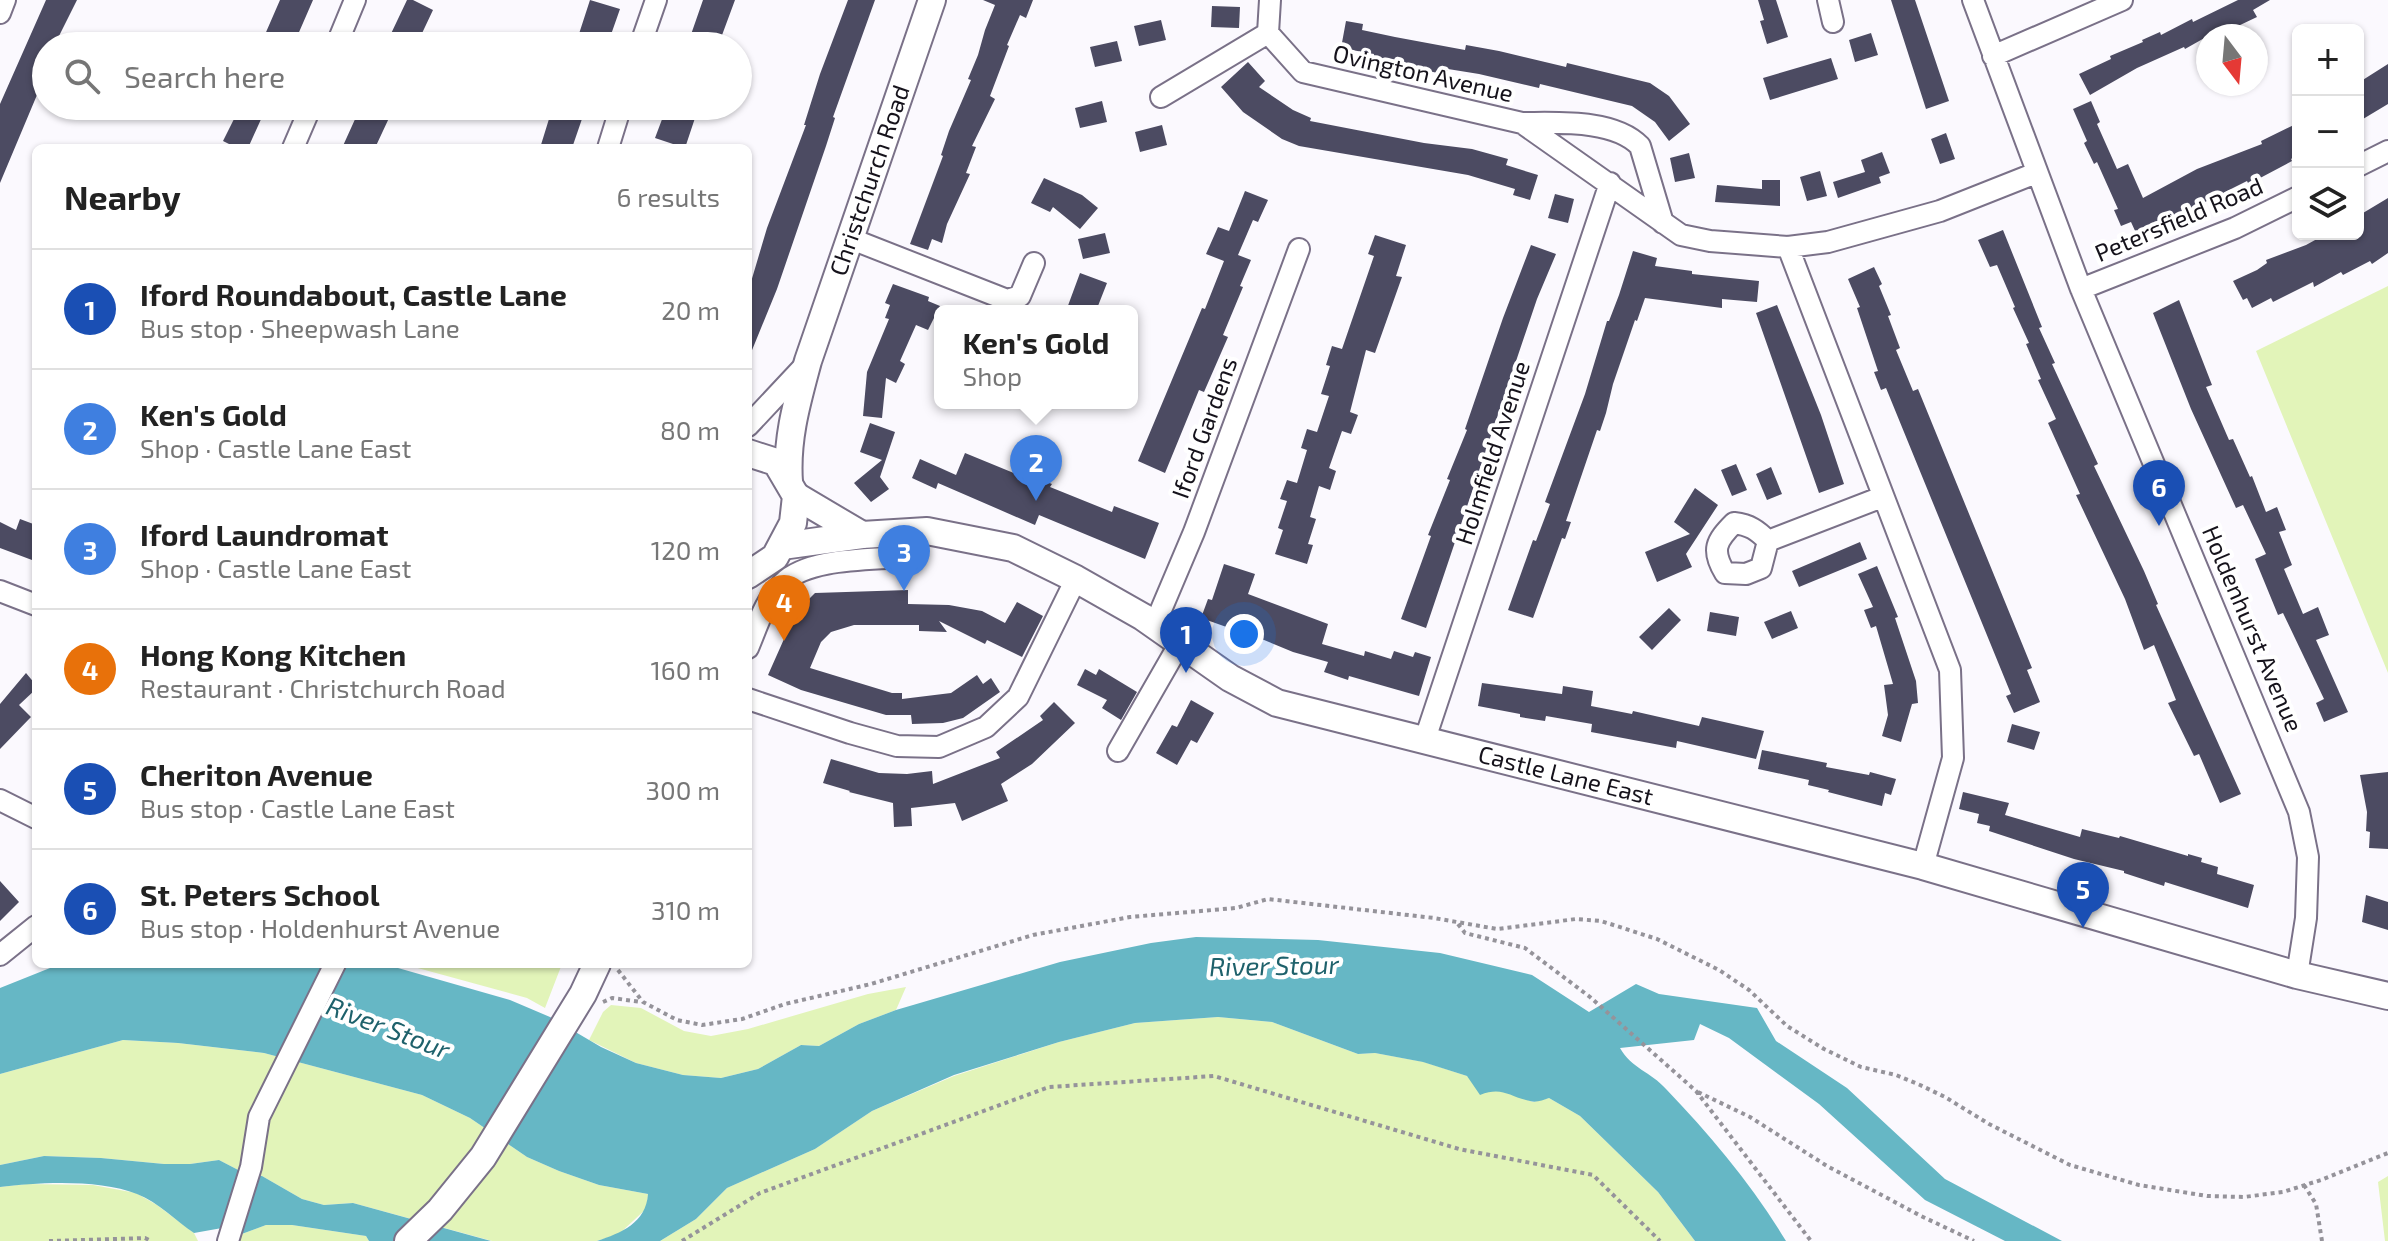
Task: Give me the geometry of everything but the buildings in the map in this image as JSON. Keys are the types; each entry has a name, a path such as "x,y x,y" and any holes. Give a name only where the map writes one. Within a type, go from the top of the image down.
{"main road":[{"name":"Christchurch Road","path":"782,546 793,523 787,453 808,361 932,0"},
{"path":"752,452 793,417"},
{"path":"752,453 776,462 792,489 862,535"},
{"name":"Castle Lane East","path":"782,546 862,535 927,531 1013,548 1155,624 1230,678 1277,703 1923,866 2297,975 2388,996"},
{"path":"752,578 775,557 782,546"},
{"path":"408,1241 440,1210 483,1157 591,999 596,968"},
{"name":"Castle Lane East","path":"2297,975 2388,1008"}],"street":[{"path":"0,13 5,0"},
{"path":"342,32 355,0"},
{"path":"645,32 656,0"},
{"path":"1161,97 1268,33 1270,0"},
{"path":"1828,0 1833,22"},
{"name":"Holdenhurst Avenue","path":"1973,0 2081,289 2299,812 2308,857 2306,918 2297,975"},
{"path":"1993,56 2122,0"},
{"name":"Ovington Avenue","path":"1268,33 1303,72 1522,123 1571,123 1618,131 1631,137 1640,146 1663,223"},
{"path":"295,144 305,120"},
{"path":"609,144 617,120"},
{"name":"Ovington Avenue","path":"1522,123 1681,235 1710,241 1788,247 1828,242 1940,211 2036,173"},
{"path":"2364,163 2388,151"},
{"name":"Holmfield Avenue","path":"1425,739 1610,183"},
{"name":"Petersfield Road","path":"2081,289 2235,228 2292,200"},
{"path":"849,238 1007,300 1020,296 1034,263"},
{"path":"1788,247 1950,670 1953,758 1923,866"},
{"name":"Iford Gardens","path":"1155,624 1194,532 1299,249"},
{"name":"Christchurch Road","path":"752,422 808,361"},
{"path":"1768,541 1882,497"},
{"path":"752,639 766,606 781,584 797,571 834,563 902,557 903,532"},
{"path":"752,700 897,746 939,747 986,727 1018,697 1076,579"},
{"path":"0,591 32,603"},
{"path":"1118,751 1180,643"},
{"path":"0,800 32,816"},
{"path":"0,955 32,929"},
{"path":"229,1239 251,1167 259,1117 333,968"}],"path":[{"path":"591,999 643,1002 677,1020 702,1025 742,1019 785,1004 871,984 1033,935 1130,917 1236,908 1268,899 1497,929 1576,919 1601,921 1657,939 1719,970 1749,990 1787,1026 1824,1049 1861,1067 1896,1075 1933,1091 1989,1124 2070,1165 2139,1185 2207,1196 2244,1197 2283,1192 2388,1153"},
{"path":"1456,923 1465,933 1525,948 1607,1012 1696,1091 1811,1241"},
{"path":"617,968 643,1002"},
{"path":"682,1241 760,1193 1049,1087 1214,1076 1459,1149 1593,1175 1660,1241"},
{"path":"1696,1091 1750,1117 1827,1166 1974,1241"},
{"path":"2304,1185 2316,1204 2322,1241"},
{"path":"49,1241 145,1238 151,1241"}],"green space":[{"path":"2388,286 2388,673 2256,351"},
{"path":"418,968 560,968 545,1008 527,998"},
{"path":"906,987 896,1010 859,1024 819,1046 801,1045 758,1069 721,1078 683,1075 636,1063 589,1040 603,1012 611,1005 641,1008 684,1031 711,1036 748,1029 868,994"},
{"path":"1218,1017 1272,1022 1358,1054 1375,1053 1424,1062 1467,1076 1490,1091 1504,1091 1533,1102 1549,1098 1580,1116 1658,1192 1695,1241 660,1241 696,1219 727,1188 815,1149 872,1111 954,1076 1059,1042 1135,1023"},
{"path":"123,1040 264,1053 422,1095 470,1118 527,1157 599,1185 648,1194 647,1208 619,1234 597,1241 492,1241 353,1203 324,1205 302,1199 262,1176 244,1173 219,1160 164,1164 44,1156 0,1165 0,1074"},
{"path":"2388,1176 2388,1241 2385,1241 2378,1182"},
{"path":"27,1184 93,1185 136,1193 194,1233 198,1241 0,1241 0,1187"},
{"path":"266,1225 292,1225 366,1236 369,1241 237,1241 239,1235"}],"water":[{"name":"River Stour","path":"1196,937 1318,940 1440,953 1532,975 1589,1012 1636,984 1659,994 1757,1008 1776,1041 1847,1088 1945,1179 2062,1241 2005,1241 1925,1200 1819,1104 1729,1038 1700,1024 1694,1040 1620,1048 1666,1089 1715,1143 1786,1241 1695,1241 1658,1192 1580,1116 1549,1098 1535,1102 1500,1092 1480,1095 1467,1076 1423,1062 1375,1053 1358,1054 1272,1022 1218,1017 1135,1023 1059,1042 954,1075 872,1111 815,1149 727,1188 696,1219 660,1241 597,1241 637,1220 643,1212 648,1194 599,1185 527,1157 470,1118 422,1095 264,1053 123,1040 0,1074 0,988 50,968 398,968 510,1000 550,1017 636,1063 683,1075 721,1078 758,1069 801,1045 819,1046 859,1024 896,1010 1060,962"},
{"path":"44,1156 164,1164 219,1160 244,1173 262,1176 302,1199 324,1205 353,1203 491,1241 369,1241 366,1236 292,1225 266,1225 239,1235 222,1228 194,1233 152,1202 122,1189 69,1183 0,1187 0,1165"}],"place":[{"name":"Ken's Gold","path":"1036,501"},
{"name":"St. Peters School","path":"2159,526"},
{"name":"Iford Laundromat","path":"904,591"},
{"name":"Hong Kong Kitchen","path":"784,641"},
{"name":"Iford Roundabout, Castle Lane","path":"1186,673"},
{"name":"Cheriton Avenue","path":"2083,928"}]}
